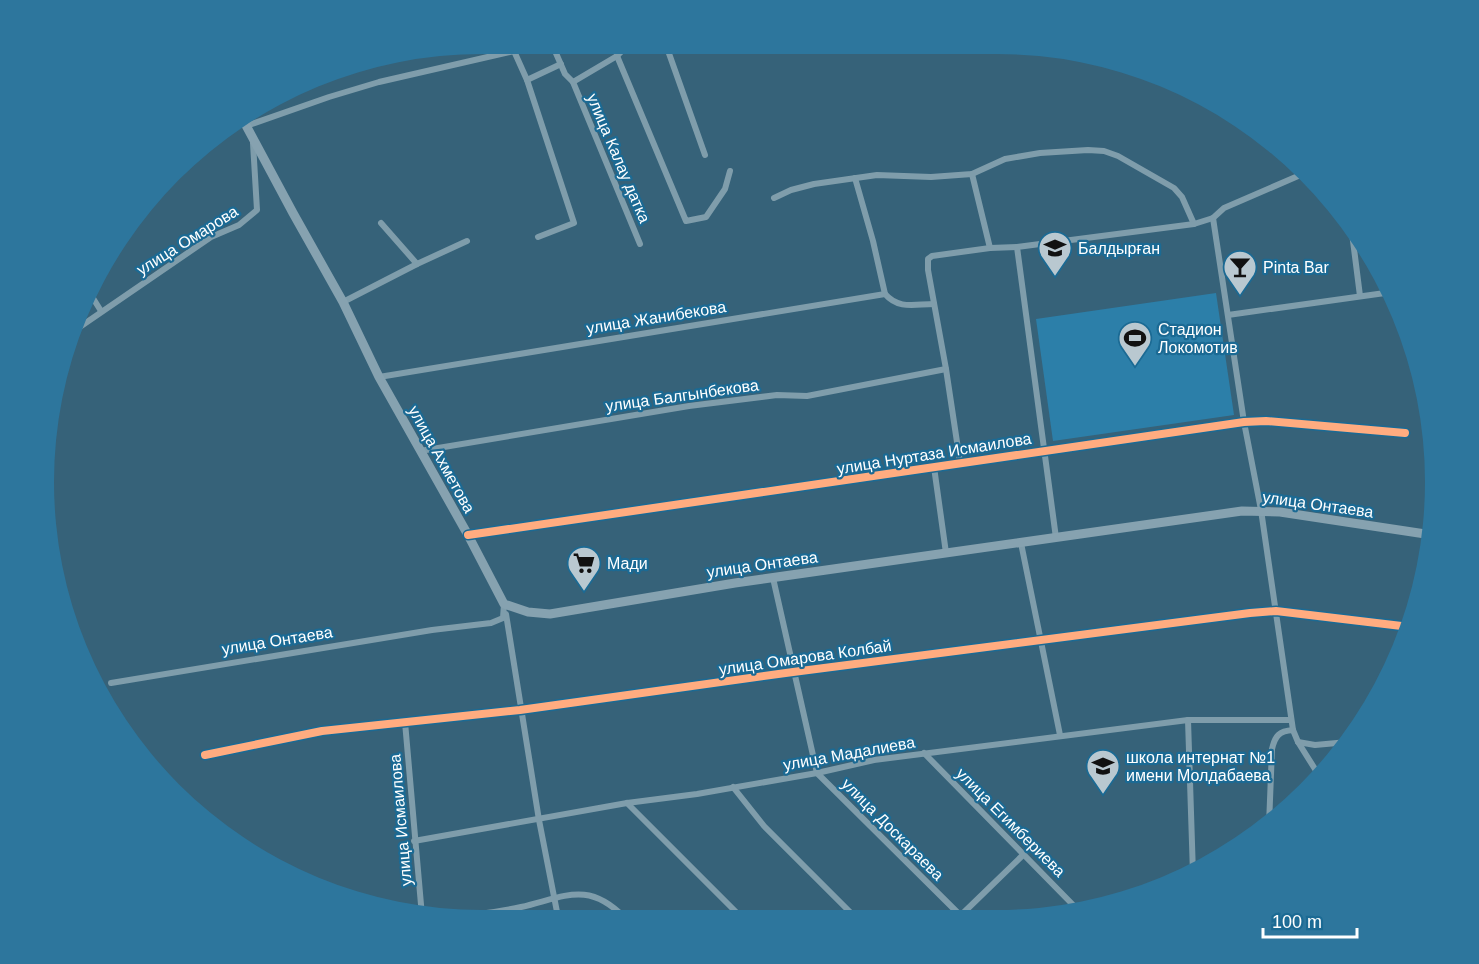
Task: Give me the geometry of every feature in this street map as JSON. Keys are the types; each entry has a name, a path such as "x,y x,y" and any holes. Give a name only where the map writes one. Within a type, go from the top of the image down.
{"main road":[{"name":"улица Ахметова","path":"246,125 343,302 379,377 468,534 504,604"},
{"name":"улица Онтаева","path":"504,604 528,612 550,614 773,578 1213,514 1261,510 1421,533"}],"street":[{"path":"259,117 369,85 501,54"},
{"path":"515,54 527,80 574,223 538,237"},
{"name":"улица Калау датка","path":"556,54 565,74 573,82 640,244"},
{"path":"669,54 705,155"},
{"path":"617,56 686,221 706,217 725,189 730,171"},
{"name":"улица Калау датка","path":"573,82 617,56"},
{"path":"527,80 561,64"},
{"name":"улица Омарова","path":"85,323 211,237 239,225 257,210 253,139"},
{"path":"774,198 791,190 814,184 855,178 877,175 931,177 972,174 1005,159 1064,150 1104,151 1118,156 1174,188 1182,197 1194,224"},
{"path":"972,174 990,248"},
{"path":"960,462 928,259 932,256 990,248 1017,247 1194,224 1213,218 1224,207 1297,176"},
{"path":"855,178 885,294 900,305 934,304"},
{"path":"1213,218 1244,422 1261,510 1291,720 1298,742 1315,769"},
{"path":"381,223 417,264"},
{"path":"343,302 417,264 467,242"},
{"path":"1354,245 1360,296"},
{"path":"1017,247 1056,538"},
{"path":"1228,315 1381,293"},
{"name":"улица Жанибекова","path":"379,377 885,294"},
{"path":"95,301 101,311"},
{"name":"улица Балгынбекова","path":"420,451 689,406 777,395 807,396 946,369"},
{"name":"улица Нуртаза Исмаилова","path":"468,534 702,503 960,462 1244,422 1266,421 1405,433"},
{"path":"934,467 946,553"},
{"path":"1021,543 1060,735"},
{"path":"773,578 817,772"},
{"name":"улица Онтаева","path":"111,683 421,632 491,623 503,618 504,604"},
{"name":"улица Ахметова","path":"504,604 520,710 557,910"},
{"name":"улица Омарова Колбай","path":"205,755 322,731 520,710 793,672 1276,611 1400,626"},
{"path":"1188,720 1193,863"},
{"name":"улица Мадалиева","path":"414,841 924,753 1188,720 1291,720"},
{"name":"улица Исмаилова","path":"405,722 421,905"},
{"path":"1270,812 1272,749 1275,738 1282,731 1293,730"},
{"path":"1298,742 1315,745 1337,743"},
{"name":"улица Егимбериева","path":"924,753 1071,903"},
{"name":"улица Доскараева","path":"817,772 953,910"},
{"path":"733,787 764,826 848,910"},
{"path":"627,803 734,910"},
{"path":"969,910 1024,854"},
{"path":"506,910 575,894 597,896 618,910"}],"shaded area":[{"name":"Стадион Локомотив","path":"1216,293 1234,415 1053,441 1036,319"}],"cycle path":[{"path":"468,535 1244,422 1266,421 1405,433"},
{"path":"205,755 322,731 520,710 1250,613 1276,611 1400,626"}],"place":[{"name":"Балдырған","path":"1055,277"},
{"name":"Pinta Bar","path":"1240,296"},
{"name":"Стадион Локомотив","path":"1135,367"},
{"name":"Мади","path":"584,592"},
{"name":"школа интернат №1 имени Молдабаева","path":"1103,795"}]}
